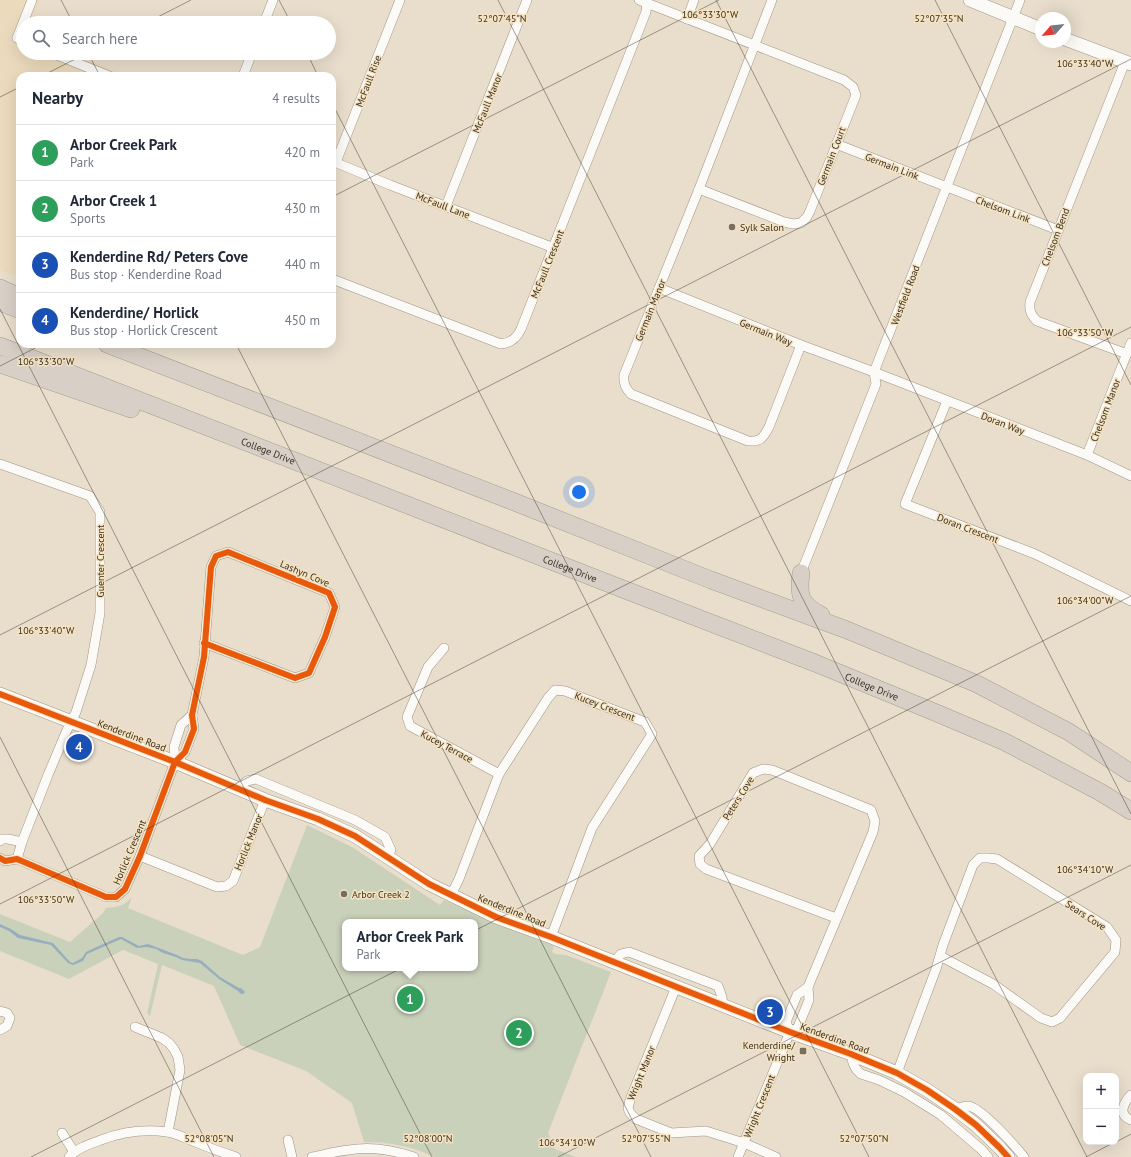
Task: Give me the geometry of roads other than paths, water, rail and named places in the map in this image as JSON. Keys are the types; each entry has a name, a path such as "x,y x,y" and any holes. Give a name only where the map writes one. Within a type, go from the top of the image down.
{"highway":[{"path":"0,288 16,295"},
{"path":"0,302 16,308"},
{"name":"College Drive","path":"0,346 628,591 815,662 1005,742 1100,792 1131,811"},
{"path":"117,348 711,580 847,630 977,684 1069,732 1131,772"},
{"path":"129,348 196,379"},
{"path":"0,364 366,488"},
{"path":"801,573 800,593 804,603 812,610 847,630"}],"street":[{"path":"26,16 32,0"},
{"path":"267,16 273,0"},
{"name":"McFaull Rise","path":"336,157 400,0"},
{"name":"McFaull Manor","path":"446,206 527,0"},
{"path":"687,19 694,0"},
{"name":"Germain Manor","path":"772,0 699,189 624,375 623,382 626,389 631,394 748,441 756,441 762,439 769,427 801,346"},
{"path":"970,0 1035,26"},
{"name":"Westfield Road","path":"801,573 876,384 874,372 1020,0"},
{"name":"Germain Court","path":"643,2 844,80 853,87 856,95 810,211 801,223 793,224 784,222 699,189"},
{"name":"McFaull Crescent","path":"336,280 501,344 507,344 518,336 646,12 643,2"},
{"path":"1071,41 1128,63"},
{"path":"69,60 99,72"},
{"path":"245,72 249,60"},
{"name":"Chelsom Bend","path":"1126,354 1037,321 1032,317 1029,309 1030,302 1058,230 1128,63"},
{"name":"Germain Link","path":"836,144 947,187"},
{"name":"McFaull Lane","path":"336,163 554,248"},
{"name":"Chelsom Link","path":"947,187 1058,230"},
{"name":"Germain Way","path":"659,288 801,346 874,372"},
{"name":"Chelsom Manor","path":"1087,455 1131,343"},
{"name":"Doran Way","path":"874,372 1087,455 1131,476"},
{"name":"Doran Crescent","path":"947,401 905,504 1035,554 1131,601"},
{"name":"Guenter Crescent","path":"0,464 90,496 100,512 100,613 91,665 76,712 71,721"},
{"name":"Lashyn Cove","path":"175,762 185,752 194,729 192,715 204,657 204,643 210,567 216,556 228,552 329,593 335,607 325,637 309,673 295,678 204,643"},
{"name":"Kucey Terrace","path":"444,648 428,667 407,716 410,726 500,774"},
{"name":"Kucey Crescent","path":"451,895 459,879 500,774 554,690 565,691 645,722 652,734 592,828 551,937"},
{"name":"Kenderdine Road","path":"0,694 175,762 265,800 318,819 349,834 387,856 429,884 496,917 551,937 897,1073 927,1090 955,1109 976,1125 1008,1157"},
{"name":"Lashyn Cove","path":"175,762 174,747 181,726 192,715"},
{"path":"17,860 22,842 71,721"},
{"name":"Horlick Crescent","path":"0,858 5,861 17,860 106,897 116,897 125,889 140,856 175,762"},
{"name":"Peters Cove","path":"808,987 797,995 786,1022 790,1032 798,1027 809,1000 808,987 873,832 875,820 871,810 772,770 763,769 753,773 710,844 699,856 700,864 706,869 836,918"},
{"path":"237,788 256,779 355,820 386,837 391,850 387,856"},
{"name":"Horlick Manor","path":"140,856 218,887 226,886 233,881 265,800"},
{"path":"0,841 1,839 8,839 22,842"},
{"name":"Sears Cove","path":"897,1073 973,865 980,858 997,859 1107,927 1116,940 1114,952 1060,1018 1052,1022 1041,1018 993,984 940,956"},
{"path":"614,962 621,954 629,952 718,986 723,1005"},
{"name":"Wright Manor","path":"676,987 630,1100 628,1108 630,1113 636,1119 671,1133 706,1131 744,1143"},
{"path":"0,1011 7,1014 10,1018 7,1026 0,1030"},
{"path":"135,1027 166,1040 174,1049 178,1057 180,1070 168,1132"},
{"name":"Wright Crescent","path":"738,1157 790,1032"},
{"name":"Kenderdine Road","path":"851,1054 852,1063 861,1074 879,1080 898,1089 941,1115 982,1150 988,1157"},
{"path":"1131,1095 1124,1103 1123,1108 1124,1115 1131,1120"},
{"path":"955,1109 966,1106 972,1107 992,1122 1024,1157"},
{"path":"62,1133 71,1154 92,1143 112,1136 135,1131 168,1132 236,1157"},
{"path":"288,1140 292,1157"},
{"path":"744,1143 776,1157"},
{"path":"312,1157 350,1150 369,1149 392,1151 414,1157"}],"water":[{"path":"0,924 20,935 53,943 70,962 73,963 82,958 86,952 119,937 122,937 139,946 148,944 183,958 202,961 220,977 241,988 245,992 241,994 219,979 200,963 182,960 156,949 147,947 137,948 121,939 87,954 83,961 73,965 68,963 51,945 18,938 9,931 0,927"}],"place":[{"name":"Sylk Salon","path":"732,227"},
{"name":"Kenderdine/ Horlick","path":"79,747"},
{"name":"Arbor Creek 2","path":"344,894"},
{"name":"Arbor Creek Park","path":"410,999"},
{"name":"Kenderdine Rd/ Peters Cove","path":"770,1012"},
{"name":"Arbor Creek 1","path":"519,1033"},
{"name":"Kenderdine/ Wright","path":"803,1051"}]}
